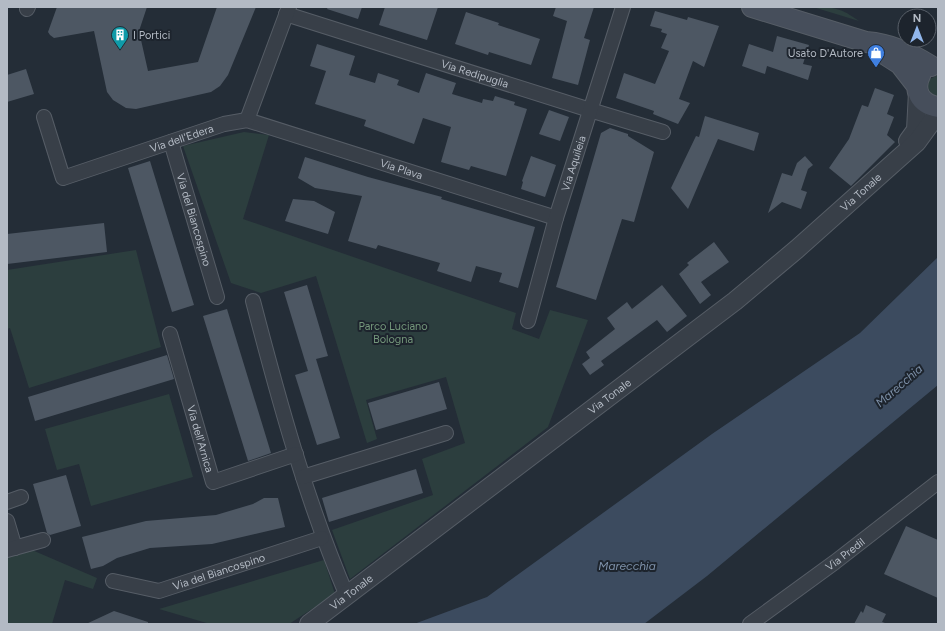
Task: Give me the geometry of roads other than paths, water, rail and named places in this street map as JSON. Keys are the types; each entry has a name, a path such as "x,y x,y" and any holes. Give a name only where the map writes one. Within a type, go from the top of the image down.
{"main road":[{"path":"752,7 866,42 881,43 908,52 934,65"},
{"path":"866,42 900,64 926,103 938,107"},
{"path":"917,89 920,74 934,65"}],"street":[{"name":"Via Aquileia","path":"528,321 556,218 623,7"},
{"name":"Via Redipuglia","path":"288,10 590,110 663,132"},
{"path":"247,120 288,10"},
{"name":"Via Tonale","path":"901,156 916,130 918,110 917,89"},
{"name":"Via Tonale","path":"309,624 735,301 797,249 901,156 916,142 938,113"},
{"name":"Via dell'Edera","path":"44,117 63,178 224,124 247,120"},
{"name":"Via Plava","path":"247,120 556,218"},
{"name":"Via del Biancospino","path":"171,142 218,297"},
{"path":"254,301 296,454 322,538 347,596"},
{"name":"Via dell'Arnica","path":"170,334 213,482 296,454"},
{"path":"303,477 446,433"},
{"name":"Via Predil","path":"750,624 835,562 938,482"},
{"path":"7,502 21,497"},
{"path":"7,522 11,549 43,540"},
{"name":"Via del Biancospino","path":"113,581 159,591 322,538"}],"water":[{"name":"Marecchia","path":"938,257 938,385 707,576 644,624 414,624 487,597 712,434 860,333"}],"place":[{"name":"I Portici","path":"120,50"},
{"name":"Usato D'Autore","path":"876,68"}],"park label":[{"name":"Parco Luciano Bologna","path":"393,332"}]}
